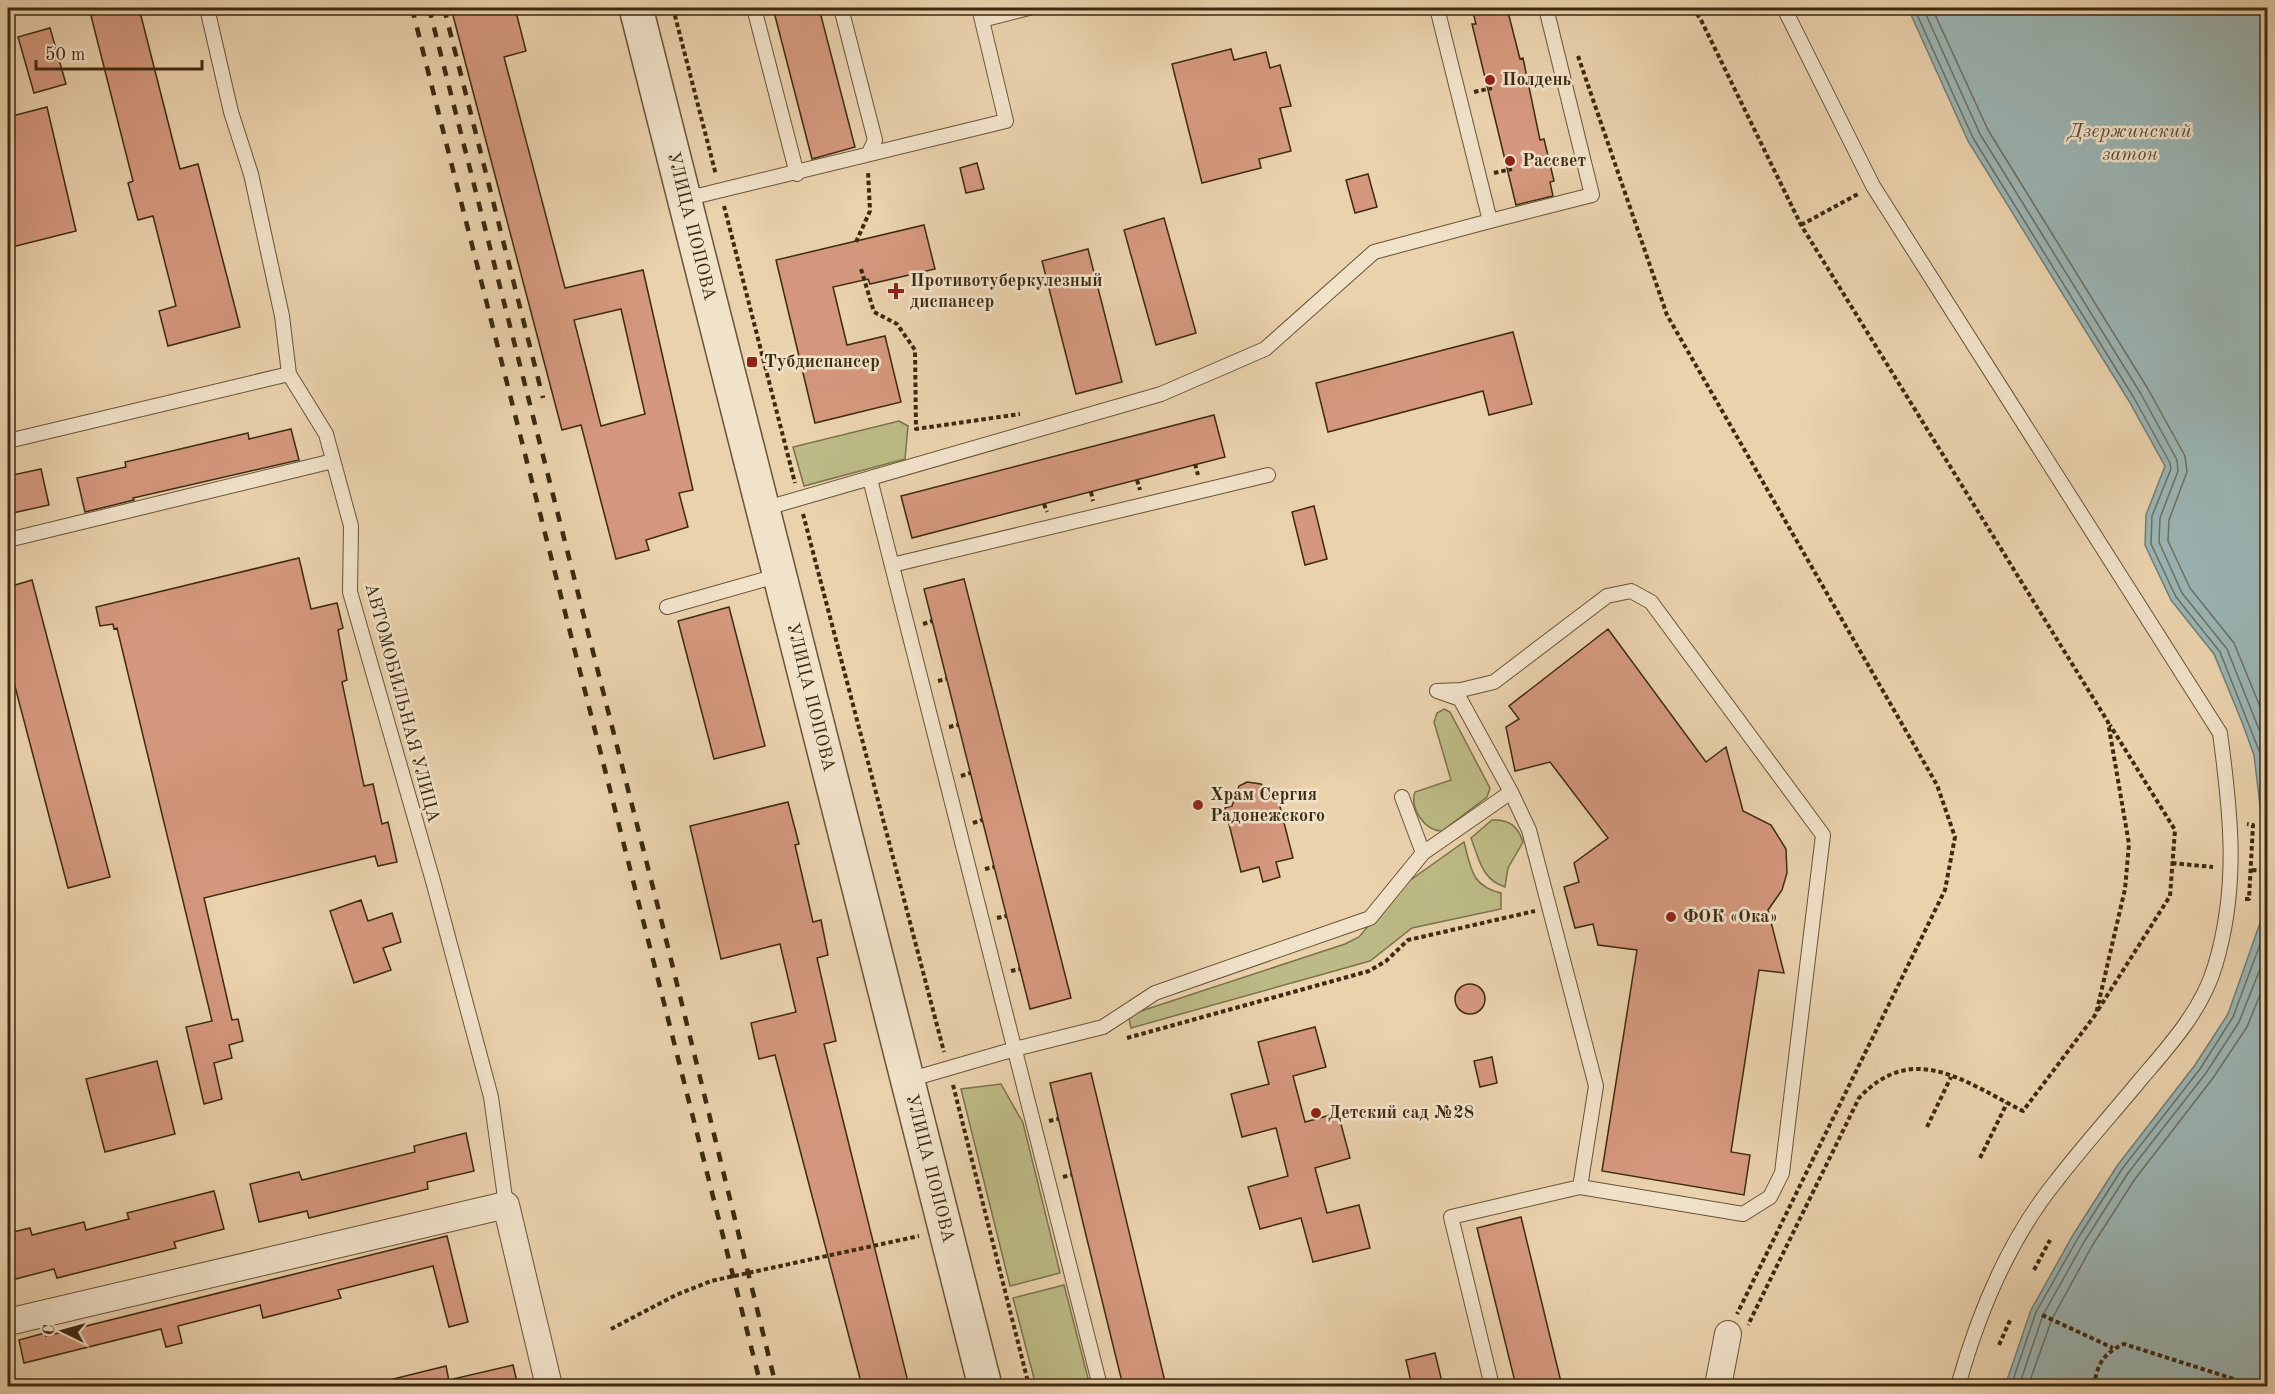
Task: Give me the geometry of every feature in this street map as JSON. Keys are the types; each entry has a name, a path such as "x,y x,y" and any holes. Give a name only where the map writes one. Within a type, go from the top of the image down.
{"street":[{"name":"УЛИЦА ПОПОВА","path":"636,8 985,1386"},
{"path":"8,1322 506,1205 549,1386"},
{"path":"1718,1386 1738,1330"}],"lane":[{"name":"АВТОМОБИЛЬНАЯ УЛИЦА","path":"207,8 231,111 251,174 282,316 289,374 326,434 351,526 350,592 434,881 491,1097 506,1205"},
{"path":"754,8 797,174"},
{"path":"841,8 875,140 869,153"},
{"path":"685,200 1006,121 980,14 1029,8"},
{"path":"1437,8 1490,221"},
{"path":"763,509 1161,394 1265,349 1374,252 1592,195 1546,8"},
{"path":"1784,8 1873,186 2220,733 2231,812 2232,869 2229,900 2215,968 2186,1026 2055,1182 1998,1270 1958,1386"},
{"path":"8,441 289,374"},
{"path":"8,540 333,461"},
{"path":"892,566 1268,475"},
{"path":"870,479 1100,1386"},
{"path":"667,607 780,575"},
{"path":"1492,1386 1451,1217 1580,1187 1743,1214 1770,1197 1782,1173 1823,836 1651,602 1631,591 1607,596 1494,682 1461,690 1437,691 1460,699 1529,830 1596,1086 1580,1187"},
{"path":"908,1080 1015,1049 1103,1027 1155,993 1370,918 1423,854 1511,792"},
{"path":"1402,797 1423,854"}],"path":[{"path":"673,8 949,1068 1029,1386"},
{"path":"1692,8 1701,18 1801,225 2175,830 2170,896 2096,1014 2023,1110 1932,1069 1911,1068 1891,1072 1873,1083 1858,1098 1738,1330"},
{"path":"1577,51 1667,315 1937,785 1955,837 1945,890 1738,1330"},
{"path":"856,242 870,211 869,153"},
{"path":"1801,225 1873,186"},
{"path":"861,269 874,312 897,324 915,351 916,429 1021,414"},
{"path":"2096,1014 2125,889 2129,844 2108,722"},
{"path":"2249,899 2253,825"},
{"path":"2172,863 2232,869"},
{"path":"2252,870 2268,871"},
{"path":"1127,1038 1370,971 1386,961 1408,940 1549,908"},
{"path":"1927,1127 1951,1077"},
{"path":"1980,1158 2007,1103"},
{"path":"611,1329 676,1294 711,1281 946,1230"},
{"path":"2034,1270 2050,1240"},
{"path":"2042,1315 2113,1348"},
{"path":"1999,1345 2011,1318"},
{"path":"2094,1386 2097,1367 2113,1348 2124,1344 2256,1386"}],"shaded area":[{"path":"899,421 908,426 905,459 804,486 793,447"},
{"path":"1444,709 1450,712 1490,788 1487,797 1442,831 1424,823 1416,811 1414,798 1415,792 1451,780 1434,722 1437,713"},
{"path":"1492,820 1508,822 1518,832 1523,842 1508,868 1505,887 1497,884 1486,874 1471,838"},
{"path":"1464,842 1471,868 1478,881 1491,890 1501,893 1501,909 1412,928 1370,961 1131,1028 1129,1019 1135,1013 1345,944 1359,937 1402,886"},
{"path":"1001,1084 1023,1123 1060,1273 1010,1286 961,1089"},
{"path":"1064,1285 1090,1386 1036,1386 1013,1298"}],"water":[{"name":"Дзержинский затон","path":"1908,8 2267,8 2267,865 2254,755 2242,722 2214,654 2171,600 2145,545 2146,515 2165,466 2129,401 1968,141"},
{"path":"2267,903 2267,1386 2005,1386 2031,1310 2073,1235 2117,1166 2195,1065 2228,1014"}],"building":[{"path":"89,8 139,8 180,169 198,164 240,327 168,346 159,311 176,306 153,216 138,220 128,183 133,181"},
{"path":"451,8 515,8 526,51 504,57 565,288 643,270 693,490 679,493 688,527 646,540 649,550 616,559 581,425 562,430","holes":["621,309 645,414 601,426 574,320"]},
{"path":"773,8 819,8 855,147 812,159"},
{"path":"1472,8 1507,8 1520,59 1523,58 1540,140 1544,139 1554,181 1550,182 1553,196 1516,205 1472,24 1476,24"},
{"path":"50,28 66,84 34,93 18,37"},
{"path":"1231,49 1234,60 1266,52 1270,68 1280,65 1291,106 1280,108 1291,151 1259,159 1261,168 1202,183 1172,64"},
{"path":"47,107 76,231 8,248 8,191 15,190 8,158 8,117"},
{"path":"977,163 984,189 966,193 960,168"},
{"path":"1368,174 1377,207 1355,213 1346,180"},
{"path":"1164,218 1196,333 1156,345 1124,230"},
{"path":"924,225 935,269 870,284 868,279 833,287 847,345 885,336 901,402 815,423 776,260"},
{"path":"1088,249 1122,382 1076,394 1042,261"},
{"path":"1513,332 1532,404 1489,415 1483,391 1328,432 1316,383"},
{"path":"1214,415 1225,457 912,538 901,496"},
{"path":"291,429 299,460 133,498 134,500 85,512 77,478 126,467 125,462 248,433 249,439"},
{"path":"41,469 49,505 8,514 8,476"},
{"path":"1314,506 1327,559 1305,565 1292,512"},
{"path":"299,558 311,609 337,603 343,628 338,630 347,680 342,682 364,786 373,784 382,824 388,822 397,862 378,866 375,856 204,898 232,1020 238,1019 243,1041 229,1045 232,1058 214,1063 222,1099 204,1104 186,1027 212,1021 117,628 114,629 113,624 100,626 96,607"},
{"path":"964,579 1071,998 1030,1009 924,589"},
{"path":"32,580 110,877 68,888 8,660 8,587"},
{"path":"729,607 765,746 714,759 678,621"},
{"name":"ФОК «Ока»","path":"1608,629 1706,762 1726,747 1743,811 1771,825 1786,849 1787,873 1782,890 1768,910 1784,973 1759,970 1731,1152 1750,1155 1744,1195 1602,1171 1637,950 1598,945 1593,924 1575,928 1564,887 1579,882 1574,863 1608,838 1550,762 1515,771 1506,727 1519,719 1509,706"},
{"name":"Храм Сергия Радонежского","path":"1247,782 1261,784 1272,796 1277,795 1293,858 1276,862 1280,877 1263,882 1259,867 1241,872 1225,808 1232,806 1239,786"},
{"path":"788,802 799,844 795,845 813,922 821,920 828,955 817,958 836,1041 824,1044 909,1386 862,1386 775,1055 759,1059 751,1023 796,1012 780,944 721,959 690,826"},
{"path":"361,900 368,921 392,913 401,942 383,948 391,970 354,983 330,911"},
{"path":"1470,984 1481,988 1485,999 1481,1010 1470,1014 1459,1010 1455,999 1459,988"},
{"path":"1315,1027 1326,1067 1293,1076 1305,1122 1338,1113 1350,1158 1315,1168 1327,1213 1359,1205 1370,1248 1313,1262 1301,1218 1260,1229 1248,1187 1288,1176 1276,1128 1242,1137 1231,1094 1269,1084 1258,1042"},
{"path":"1492,1057 1497,1083 1480,1087 1474,1061"},
{"path":"157,1061 175,1134 105,1152 86,1079"},
{"path":"1091,1073 1166,1386 1123,1386 1083,1223 1050,1083"},
{"path":"466,1133 474,1171 427,1182 428,1189 309,1218 307,1211 259,1222 250,1184 299,1172 302,1180 415,1152 414,1146"},
{"path":"214,1191 224,1229 174,1242 176,1248 57,1278 54,1269 8,1281 8,1241 15,1239 13,1232 30,1228 32,1235 84,1222 86,1230 129,1219 127,1213"},
{"path":"1521,1217 1562,1386 1516,1386 1477,1228"},
{"path":"447,1236 468,1322 449,1327 433,1266 338,1290 341,1298 263,1318 260,1305 178,1326 182,1343 166,1347 161,1329 24,1363 19,1340 45,1333 46,1336"},
{"path":"1435,1353 1443,1386 1412,1386 1406,1360"},
{"path":"513,1365 518,1386 454,1386 453,1379"},
{"path":"446,1366 450,1386 390,1386 389,1380"}],"railway":[{"path":"412,8 761,1386"},
{"path":"429,8 660,915 776,1386"},
{"path":"444,8 543,398"}],"place":[{"name":"Полдень","path":"1490,80"},
{"name":"Рассвет","path":"1510,161"},
{"name":"Противотуберкулезный диспансер","path":"896,291"},
{"name":"Тубдиспансер","path":"752,362"},
{"name":"Храм Сергия Радонежского","path":"1198,805"},
{"name":"ФОК «Ока»","path":"1671,917"},
{"name":"Детский сад №28","path":"1316,1113"}]}
